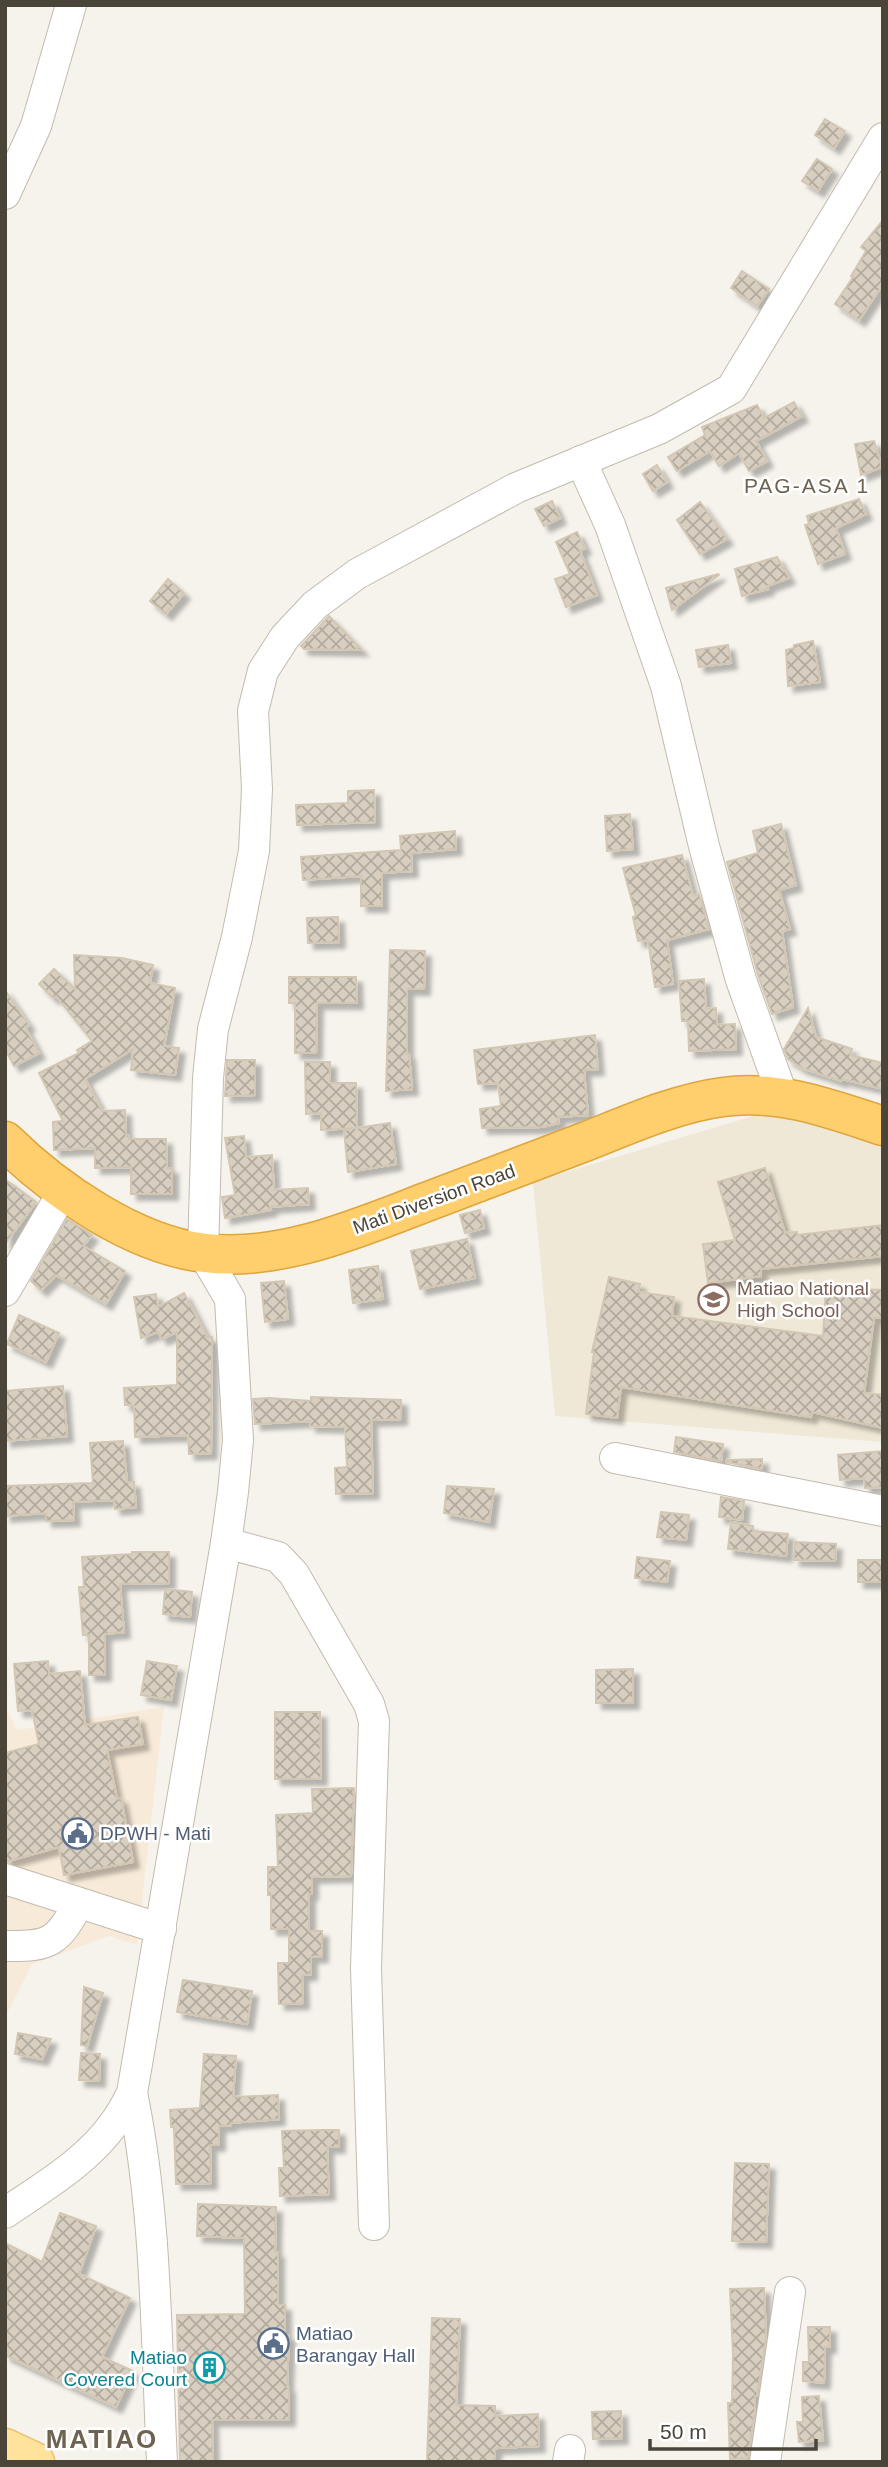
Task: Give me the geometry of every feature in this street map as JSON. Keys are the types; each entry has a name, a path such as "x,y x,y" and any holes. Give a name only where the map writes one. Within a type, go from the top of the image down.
{"highway":[{"name":"Mati Diversion Road","path":"5,1141 63,1192 102,1216 136,1232 166,1244 203,1253 249,1255 293,1248 385,1218 681,1107 723,1097 783,1097 883,1126"}],"main road":[{"path":"5,2448 35,2462"}],"street":[{"path":"5,194 36,126 71,5"},
{"path":"230,1299 203,1253 208,1078 213,1029 237,937 254,851 257,789 253,711 263,671 285,637 315,605 357,574 516,488 659,429 731,389 883,138"},
{"path":"581,461 610,526 666,686 704,846 741,980 783,1097"},
{"path":"5,1291 63,1192"},
{"path":"5,2213 61,2174 98,2142 115,2123 132,2093 226,1543 238,1440 230,1299 249,1255"},
{"path":"615,1458 883,1510"},
{"path":"226,1543 278,1557 286,1564 369,1704 374,1721 366,1968 374,2225"},
{"path":"5,1879 161,1930"},
{"path":"5,1946 31,1947 51,1941 64,1931 79,1903"},
{"path":"132,2093 149,2200 162,2462"},
{"path":"765,2462 790,2292"}],"shaded area":[{"name":"Matiao National High School","path":"790,1105 883,1136 883,1442 555,1416 533,1182"},
{"name":"DPWH - Mati","path":"5,1706 17,1730 164,1707 137,1945 109,1936 32,1964 5,2017"}],"building":[{"path":"825,119 845,131 834,148 815,135"},
{"path":"817,159 832,169 818,191 802,181"},
{"path":"883,220 883,284 859,320 835,304 866,251 861,247"},
{"path":"742,271 769,289 757,306 731,288"},
{"path":"794,402 802,416 756,441 767,461 749,471 739,453 719,466 710,451 677,471 668,457 705,435 702,427 757,405 764,418"},
{"path":"874,441 882,467 861,475 855,444"},
{"path":"657,465 667,482 653,491 643,474"},
{"path":"859,499 866,514 836,528 845,554 818,564 805,525 809,524 807,516"},
{"path":"552,501 560,518 544,526 535,509"},
{"path":"700,502 727,539 700,554 677,520"},
{"path":"577,532 585,548 580,551 597,595 566,607 555,579 570,574 556,542"},
{"path":"777,557 789,578 767,586 768,589 742,596 735,569"},
{"path":"719,575 672,610 666,588"},
{"path":"168,579 184,593 166,614 150,601"},
{"path":"329,616 362,650 304,649 301,646"},
{"path":"813,641 820,682 788,686 786,650 794,648 794,645"},
{"path":"728,645 731,663 699,667 696,650"},
{"path":"374,790 375,822 297,825 296,805 348,803 348,791"},
{"path":"630,814 633,849 607,851 605,816"},
{"path":"781,824 796,885 779,890 790,929 782,931 793,1007 772,1014 758,975 727,862 758,853 753,831"},
{"path":"455,831 456,849 411,853 412,871 382,873 382,906 361,906 361,876 303,880 301,857 401,850 400,836"},
{"path":"682,855 693,896 699,894 709,929 667,940 673,984 655,987 648,940 638,941 633,917 636,916 623,868"},
{"path":"338,917 339,942 308,943 307,918"},
{"path":"390,950 425,951 424,989 407,989 407,1055 409,1054 412,1089 386,1091"},
{"path":"74,955 122,958 153,965 150,983 175,988 164,1046 179,1048 175,1075 131,1070 133,1049 85,1079 102,1111 125,1110 126,1135 129,1135 129,1139 166,1139 167,1168 172,1168 172,1194 131,1194 131,1167 95,1168 95,1148 54,1150 53,1122 63,1121 39,1073 79,1053 77,1050 92,1041 56,996 53,998 39,984 54,969 75,989"},
{"path":"289,977 356,977 357,1003 317,1003 316,1053 295,1053 295,1003 289,1003"},
{"path":"704,979 706,1009 716,1008 717,1025 735,1024 736,1049 689,1051 688,1021 682,1021 679,981"},
{"path":"5,990 29,1025 25,1027 39,1053 14,1066 5,1049"},
{"path":"808,1008 816,1037 852,1049 850,1055 883,1063 883,1089 842,1079 841,1081 802,1068 788,1059 784,1049"},
{"path":"595,1035 598,1069 584,1070 588,1115 558,1117 559,1123 542,1127 482,1128 480,1109 501,1106 498,1083 478,1084 474,1050"},
{"path":"227,1060 255,1060 255,1095 225,1096"},
{"path":"305,1062 330,1062 330,1083 356,1083 357,1128 390,1123 396,1164 348,1172 344,1130 356,1128 321,1130 321,1113 306,1114"},
{"path":"244,1136 246,1157 272,1155 274,1190 308,1188 309,1204 270,1207 271,1210 225,1218 222,1197 235,1195 225,1138"},
{"path":"765,1168 785,1233 797,1232 797,1235 883,1225 883,1256 761,1269 761,1276 708,1283 703,1244 735,1240 718,1182"},
{"path":"5,1179 36,1202 5,1244"},
{"path":"480,1210 484,1228 465,1233 460,1215"},
{"path":"67,1219 92,1235 83,1246 125,1271 106,1304 56,1275 41,1290 31,1281"},
{"path":"467,1239 475,1278 420,1289 411,1251"},
{"path":"378,1266 383,1299 353,1303 349,1270"},
{"path":"609,1277 640,1284 638,1292 674,1297 672,1316 823,1336 826,1288 883,1290 883,1318 874,1318 864,1393 883,1395 883,1428 812,1412 811,1417 621,1387 617,1418 586,1414 592,1352"},
{"path":"284,1281 288,1319 265,1322 261,1283"},
{"path":"184,1293 207,1337 212,1337 211,1453 189,1454 188,1435 135,1437 134,1405 125,1405 124,1388 177,1385 177,1332 162,1339 158,1332 141,1338 134,1297 156,1294 158,1307"},
{"path":"19,1315 59,1333 46,1362 7,1344"},
{"path":"63,1386 67,1436 5,1441 5,1391"},
{"path":"311,1397 401,1400 401,1419 371,1420 373,1493 336,1494 335,1468 347,1467 345,1427 310,1426 310,1421 255,1424 253,1399 311,1401"},
{"path":"676,1437 723,1444 721,1461 674,1452"},
{"path":"123,1441 127,1482 134,1482 136,1507 115,1509 114,1500 73,1502 74,1520 46,1521 46,1513 5,1516 5,1486 93,1483 90,1443"},
{"path":"883,1451 883,1487 865,1488 864,1478 840,1480 838,1455"},
{"path":"762,1459 762,1469 726,1462 726,1460"},
{"path":"447,1486 494,1489 489,1522 444,1513"},
{"path":"721,1497 744,1501 742,1520 719,1517"},
{"path":"661,1512 689,1515 686,1540 657,1537"},
{"path":"731,1522 753,1526 753,1531 788,1534 786,1556 728,1549"},
{"path":"795,1542 836,1544 835,1561 794,1560"},
{"path":"132,1552 169,1552 169,1583 120,1584 124,1632 105,1634 105,1675 89,1675 89,1635 83,1635 79,1587 84,1587 82,1557"},
{"path":"637,1557 670,1561 667,1582 635,1578"},
{"path":"858,1560 883,1560 883,1582 858,1582"},
{"path":"165,1589 192,1592 190,1617 163,1614"},
{"path":"48,1661 49,1674 80,1671 85,1725 138,1717 143,1744 107,1750 117,1799 121,1798 133,1862 64,1875 59,1847 5,1862 5,1753 39,1744 32,1710 18,1711 14,1664"},
{"path":"147,1661 177,1666 171,1700 141,1695"},
{"path":"633,1669 633,1703 596,1703 596,1670"},
{"path":"275,1712 320,1712 321,1779 275,1779"},
{"path":"354,1788 351,1876 312,1877 309,1931 322,1931 322,1956 311,1957 311,1974 302,1975 303,2003 279,2004 278,1963 289,1963 289,1929 271,1929 268,1867 278,1867 276,1815 313,1813 312,1789"},
{"path":"183,1980 252,1991 247,2024 177,2012"},
{"path":"84,1987 103,1993 87,2046 81,2045"},
{"path":"18,2033 51,2039 42,2059 15,2054"},
{"path":"81,2053 100,2054 99,2081 79,2080"},
{"path":"204,2054 236,2056 233,2097 278,2095 279,2119 219,2126 219,2145 210,2145 211,2183 176,2184 174,2127 171,2127 170,2110 200,2108"},
{"path":"339,2130 339,2147 327,2147 329,2194 280,2196 279,2168 284,2168 282,2131"},
{"path":"735,2163 769,2164 766,2242 732,2241"},
{"path":"198,2204 276,2207 278,2305 285,2305 285,2335 289,2335 289,2420 212,2420 213,2462 180,2462 177,2315 245,2314 244,2238 197,2236"},
{"path":"60,2213 96,2226 79,2274 130,2298 102,2357 133,2371 116,2407 5,2355 5,2243 42,2262"},
{"path":"764,2288 766,2338 755,2396 748,2458 730,2459 728,2403 732,2403 733,2355 730,2289"},
{"path":"432,2318 460,2319 456,2405 495,2406 495,2416 538,2414 539,2446 497,2448 495,2462 427,2462"},
{"path":"808,2327 830,2327 830,2347 825,2347 824,2383 803,2381 803,2362 809,2362"},
{"path":"819,2396 823,2440 799,2442 797,2422 803,2422 802,2397"},
{"path":"621,2411 622,2438 593,2439 592,2412"}],"place":[{"name":"Matiao National High School","path":"714,1299"},
{"name":"DPWH - Mati","path":"77,1833"},
{"name":"Matiao Barangay Hall","path":"273,2344"},
{"name":"Matiao Covered Court","path":"210,2368"}],"district":[{"name":"PAG-ASA 1","path":"807,485"},
{"name":"MATIAO","path":"102,2439"}]}
